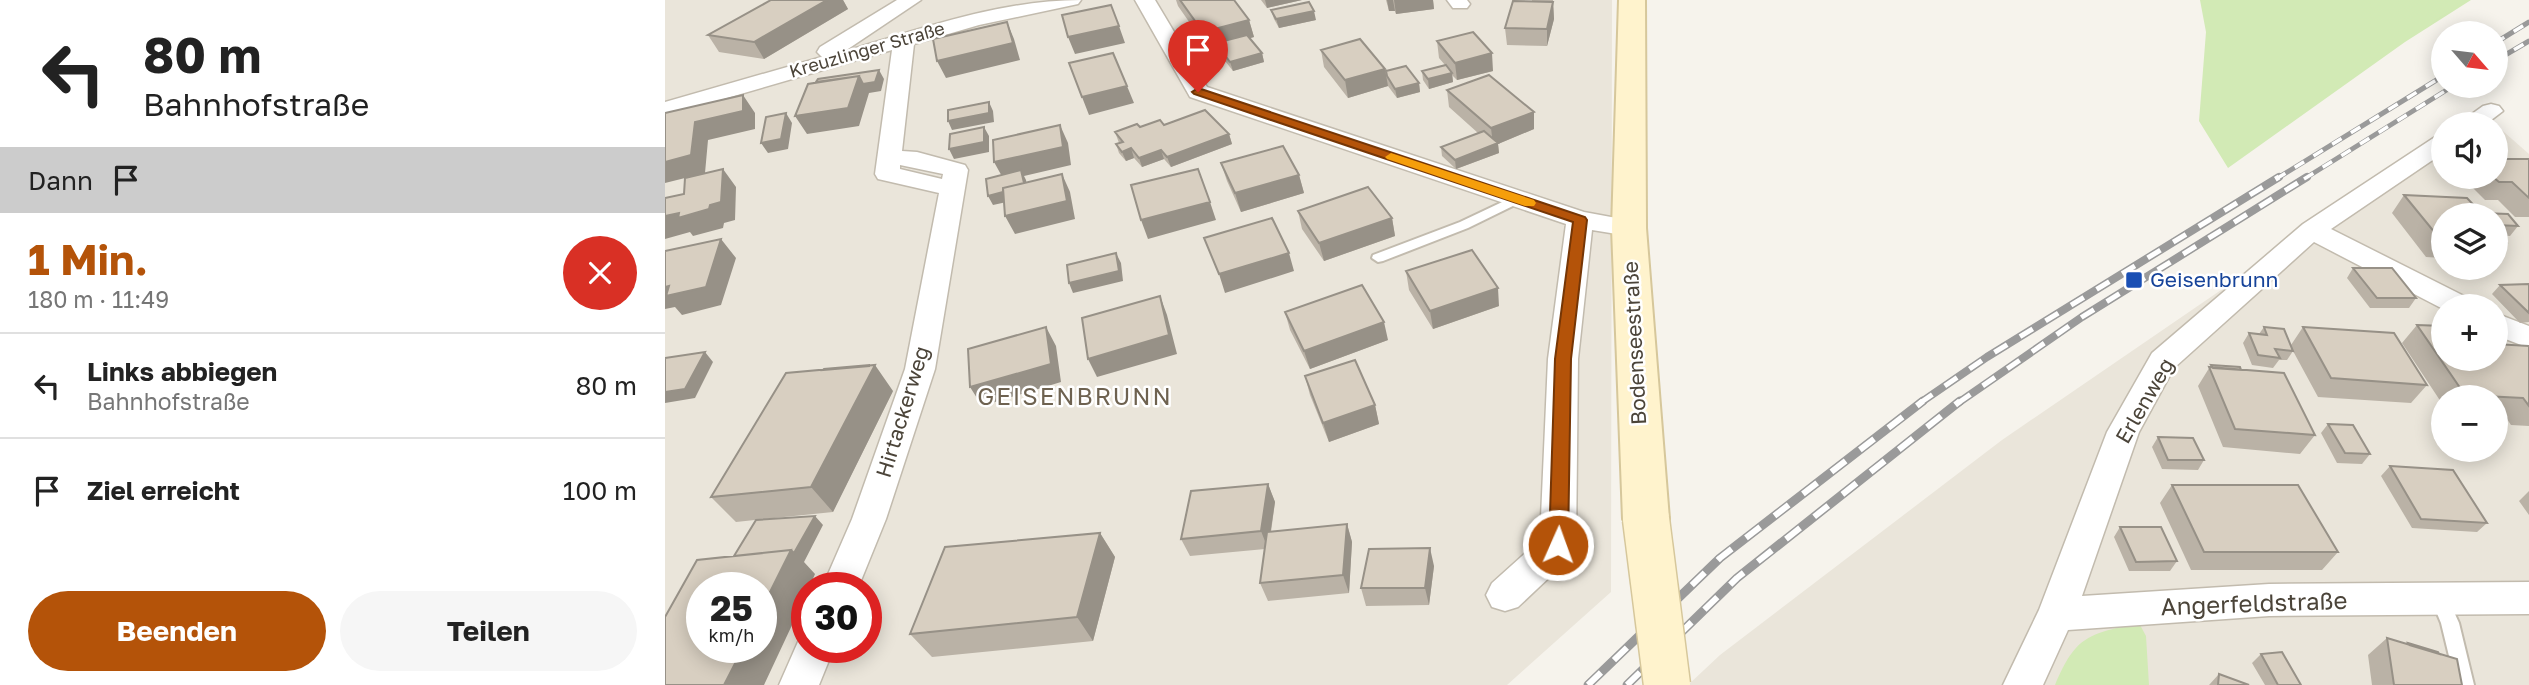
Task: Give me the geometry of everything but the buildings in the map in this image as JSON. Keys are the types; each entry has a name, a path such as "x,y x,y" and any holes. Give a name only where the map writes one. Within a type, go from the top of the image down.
{"main road":[{"name":"Bodenseestraße","path":"1632,0 1629,228 1646,519 1667,685"}],"street":[{"path":"803,68 911,0"},
{"name":"Kreuzlinger Straße","path":"665,109 975,20 1071,0"},
{"path":"1145,0 1198,92 1580,220 1629,228"},
{"name":"Hirtackerweg","path":"847,572 869,519 921,369 953,189 887,174 904,41"},
{"name":"Erlenweg","path":"2057,614 2123,432 2163,361 2312,229 2431,150"},
{"path":"1505,595 1558,545 1563,359 1580,220"},
{"path":"2312,229 2437,294"},
{"path":"2508,329 2529,338"},
{"name":"Angerfeldstraße","path":"2057,614 2269,600 2529,598"},
{"path":"2023,685 2057,614"},
{"path":"799,685 809,663"}],"lane":[{"path":"1378,258 1464,225 1517,199"},
{"path":"2440,599 2450,623 2465,685"}],"shaded area":[{"path":"665,0 1612,0 1611,592 1507,685 665,685"},
{"path":"2508,136 2529,154 2529,685 1688,685 1720,655 2002,440 2431,146 2431,189 2508,189"}],"green space":[{"path":"2200,0 2471,0 2438,21 2431,21 2431,25 2228,168 2199,121 2206,32"},
{"path":"2139,623 2146,636 2149,685 2055,685 2070,656 2086,639 2108,630"}],"railway":[{"path":"2508,35 2529,22"},
{"path":"2508,53 2529,41"},
{"path":"2276,179 2431,83"},
{"path":"2304,179 2434,98"},
{"path":"1920,403 1987,357 2279,177"},
{"path":"1958,403 2082,317 2307,177"},
{"path":"1588,685 1720,558 1923,401"},
{"path":"1627,685 1737,578 1960,401"}],"slow traffic":[{"path":"1391,157 1529,203"}],"place":[{"name":"Geisenbrunn","path":"2134,280"}],"district":[{"name":"GEISENBRUNN","path":"1075,397"}],"route":[{"path":"1198,92 1580,220 1563,359 1558,545"}]}
